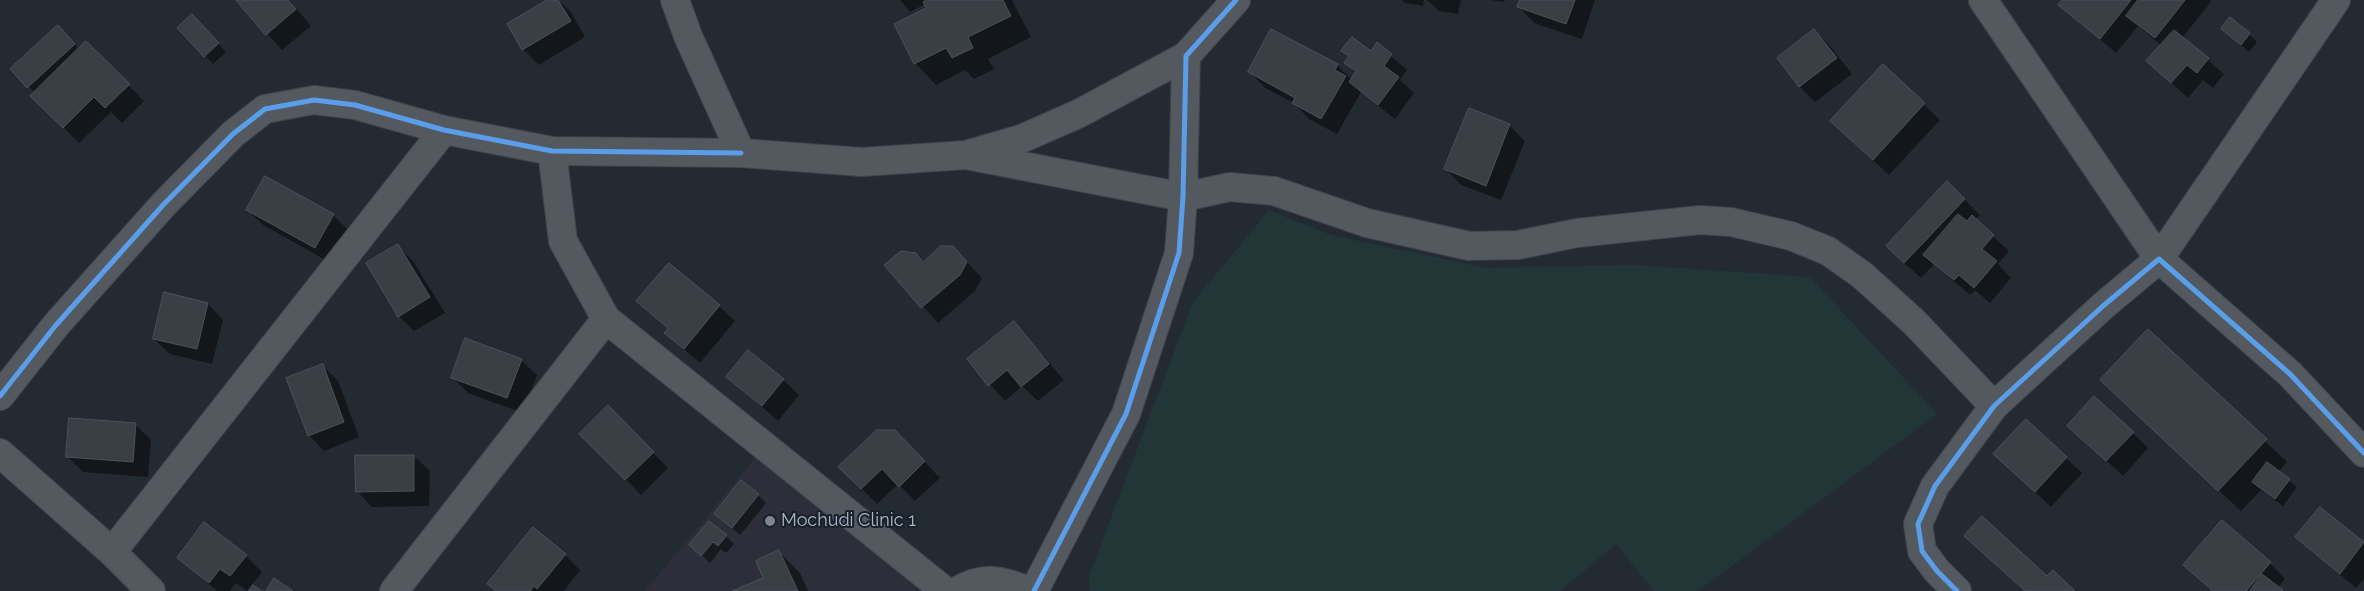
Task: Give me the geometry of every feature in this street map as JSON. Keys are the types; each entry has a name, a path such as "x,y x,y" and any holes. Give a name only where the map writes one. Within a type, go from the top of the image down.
{"street":[{"path":"675,0 688,36 741,153"},
{"path":"0,396 56,325 164,204 233,134 265,108 314,100 355,105 444,130 552,151 741,153 862,162 966,155 1021,140 1078,114 1186,56 1236,0"},
{"path":"1983,0 2160,259 2290,374 2364,453"},
{"path":"1957,591 1937,571 1922,551 1918,524 1935,486 1994,406 2102,306 2160,259 2336,0"},
{"path":"1034,591 1126,414 1179,253 1183,197 1186,56"},
{"path":"112,552 444,130"},
{"path":"552,151 563,241 606,319 945,591"},
{"path":"966,155 1183,197 1230,187 1274,191 1367,223 1469,246 1518,245 1577,233 1700,220 1731,222 1791,236 1828,251 1862,275 1914,322 1994,406"},
{"path":"394,591 606,319"},
{"path":"0,453 112,552 152,591"},
{"path":"958,591 974,581 997,580 1030,591"}],"shaded area":[{"path":"1269,210 1331,235 1486,268 1634,265 1810,277 1937,414 1698,591 1654,591 1616,544 1560,591 1090,591 1089,576 1193,302"},
{"name":"Mochudi Clinic 1","path":"756,457 915,585 916,591 645,591"}],"building":[{"path":"236,0 288,0 296,9 266,35"},
{"path":"547,0 558,0 571,21 522,50 507,24"},
{"path":"927,0 1003,0 1011,16 968,37 973,48 952,58 946,48 914,64 894,24 926,8 923,2"},
{"path":"1520,0 1575,0 1566,24 1517,7"},
{"path":"2062,0 2131,0 2100,39 2058,5"},
{"path":"2138,0 2185,0 2155,38 2126,16"},
{"path":"192,14 219,43 204,57 177,28"},
{"path":"2230,17 2250,33 2241,45 2221,29"},
{"path":"58,25 75,44 27,88 10,69"},
{"path":"1271,29 1338,64 1335,70 1346,76 1321,119 1292,103 1295,98 1248,72"},
{"path":"1814,29 1837,58 1799,87 1777,58"},
{"path":"2174,30 2209,58 2197,73 2187,65 2171,83 2146,61"},
{"path":"1352,37 1371,51 1377,42 1392,54 1384,66 1399,77 1378,105 1349,82 1356,71 1344,63 1349,56 1341,51"},
{"path":"86,41 130,84 105,108 94,97 63,128 30,96"},
{"path":"1883,64 1925,103 1873,160 1830,121"},
{"path":"1469,108 1510,124 1486,186 1444,169"},
{"path":"265,176 334,214 315,248 246,210"},
{"path":"1947,181 1965,199 1904,263 1886,246"},
{"path":"1958,214 1967,221 1972,215 1994,235 1982,249 1997,261 1974,288 1959,275 1954,280 1923,255"},
{"path":"398,244 430,297 398,317 366,263"},
{"path":"941,246 953,246 967,262 960,275 921,308 884,265 901,251 916,253 923,262"},
{"path":"669,263 720,305 684,349 664,333 668,328 636,301"},
{"path":"164,292 208,303 197,349 153,339"},
{"path":"1014,321 1049,364 1021,387 1007,370 988,386 967,359"},
{"path":"2148,329 2267,439 2218,491 2100,380"},
{"path":"465,338 522,359 507,398 451,378"},
{"path":"748,350 784,379 762,406 726,377"},
{"path":"323,364 344,422 308,436 286,378"},
{"path":"2094,396 2134,432 2106,461 2067,426"},
{"path":"608,405 654,452 625,480 579,434"},
{"path":"69,418 136,423 133,462 66,457"},
{"path":"2026,419 2067,457 2035,492 1993,454"},
{"path":"877,430 895,430 925,461 899,487 882,469 861,489 838,467"},
{"path":"355,455 414,455 414,491 356,492"},
{"path":"2267,462 2290,479 2275,499 2252,482"},
{"path":"741,480 759,494 732,528 714,514"},
{"path":"2320,507 2364,542 2340,574 2295,537"},
{"path":"1982,516 2047,576 2053,570 2075,591 2025,591 1964,536"},
{"path":"2222,520 2271,562 2246,591 2213,591 2183,565"},
{"path":"709,521 727,535 718,546 713,542 701,556 689,545"},
{"path":"204,522 247,555 230,576 220,569 209,583 177,558"},
{"path":"533,527 566,554 537,589 534,586 530,591 496,591 487,584"},
{"path":"779,550 798,591 732,591 763,578 756,561"},
{"path":"2262,574 2283,590 2250,591"},
{"path":"274,578 293,591 266,591"},
{"path":"253,585 262,591 249,591"}],"cycle path":[{"path":"1034,591 1126,414 1179,253 1183,197 1186,56 1236,0"},
{"path":"0,396 56,325 164,204 233,134 265,109 314,100 355,105 444,130 552,151 741,153"},
{"path":"1957,591 1937,571 1922,551 1918,524 1935,486 1994,406 2103,306 2159,259 2290,374 2364,453"}],"place":[{"name":"Mochudi Clinic 1","path":"770,521"}]}
